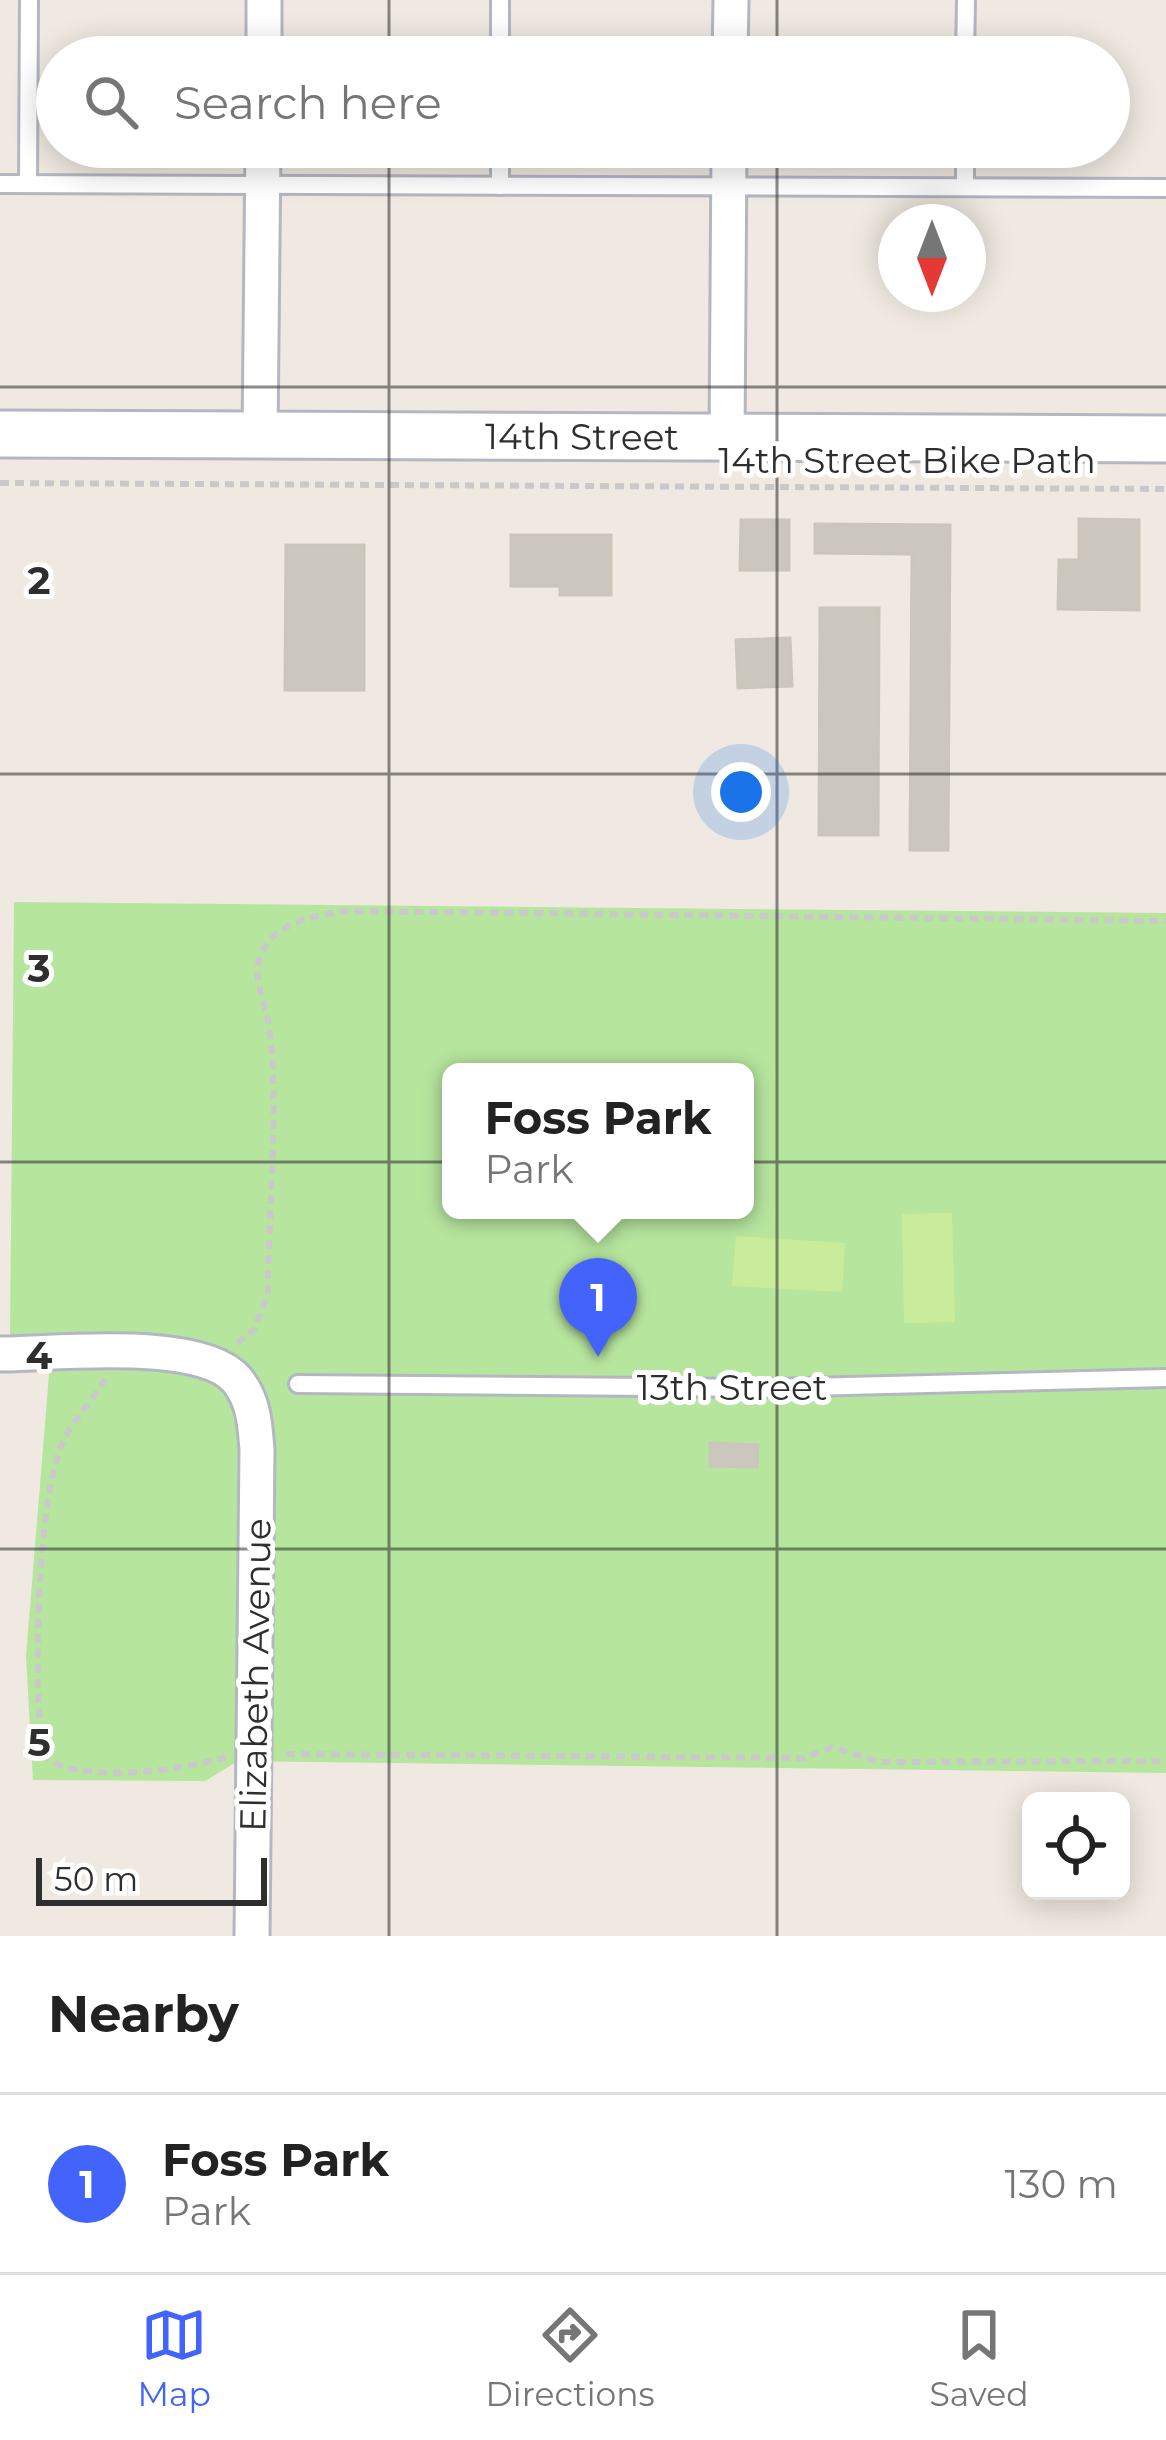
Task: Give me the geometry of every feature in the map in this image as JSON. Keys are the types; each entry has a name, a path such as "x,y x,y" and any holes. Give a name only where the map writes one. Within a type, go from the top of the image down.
{"street":[{"path":"264,0 264,36"},
{"path":"730,0 730,36"},
{"path":"260,436 263,168"},
{"path":"727,440 729,168"},
{"name":"14th Street","path":"0,434 1166,439"},
{"path":"0,1354 116,1353 201,1360"},
{"name":"Elizabeth Avenue","path":"201,1360 235,1376 254,1414 252,1936"}],"lane":[{"path":"28,0 28,184"},
{"path":"500,0 500,36"},
{"path":"965,36 966,0"},
{"path":"500,168 500,186"},
{"path":"965,168 965,187"},
{"path":"0,184 1166,188"},
{"name":"13th Street","path":"298,1384 767,1388 1166,1378"}],"path":[{"name":"14th Street Bike Path","path":"0,483 1166,489"},
{"path":"201,1360 254,1330 268,1293 270,1029 256,972 262,951 284,928 315,915 348,911 1166,921"},
{"path":"116,1353 103,1384 62,1444 50,1487 40,1642 43,1754 54,1766 180,1771 254,1753 804,1758 832,1748 879,1762 1166,1761"}],"green space":[{"path":"14,902 1166,913 1166,1773 238,1761 205,1781 33,1780 26,1656 49,1375 10,1340"},
{"path":"952,1213 955,1322 904,1323 902,1214"},
{"path":"736,1236 845,1243 842,1292 732,1286"}],"building":[{"path":"1079,519 1139,520 1139,610 1058,609 1059,560 1079,560"},
{"path":"741,520 789,520 789,570 740,570"},
{"path":"815,524 950,525 948,850 910,850 912,554 815,553"},
{"path":"511,535 611,535 611,595 560,595 560,586 511,586"},
{"path":"286,545 364,545 364,690 285,690"},
{"path":"820,608 879,608 878,835 819,835"},
{"path":"790,638 792,686 738,688 736,640"},
{"path":"710,1443 758,1445 757,1467 710,1466"}],"place":[{"name":"Foss Park","path":"598,1357"}]}
